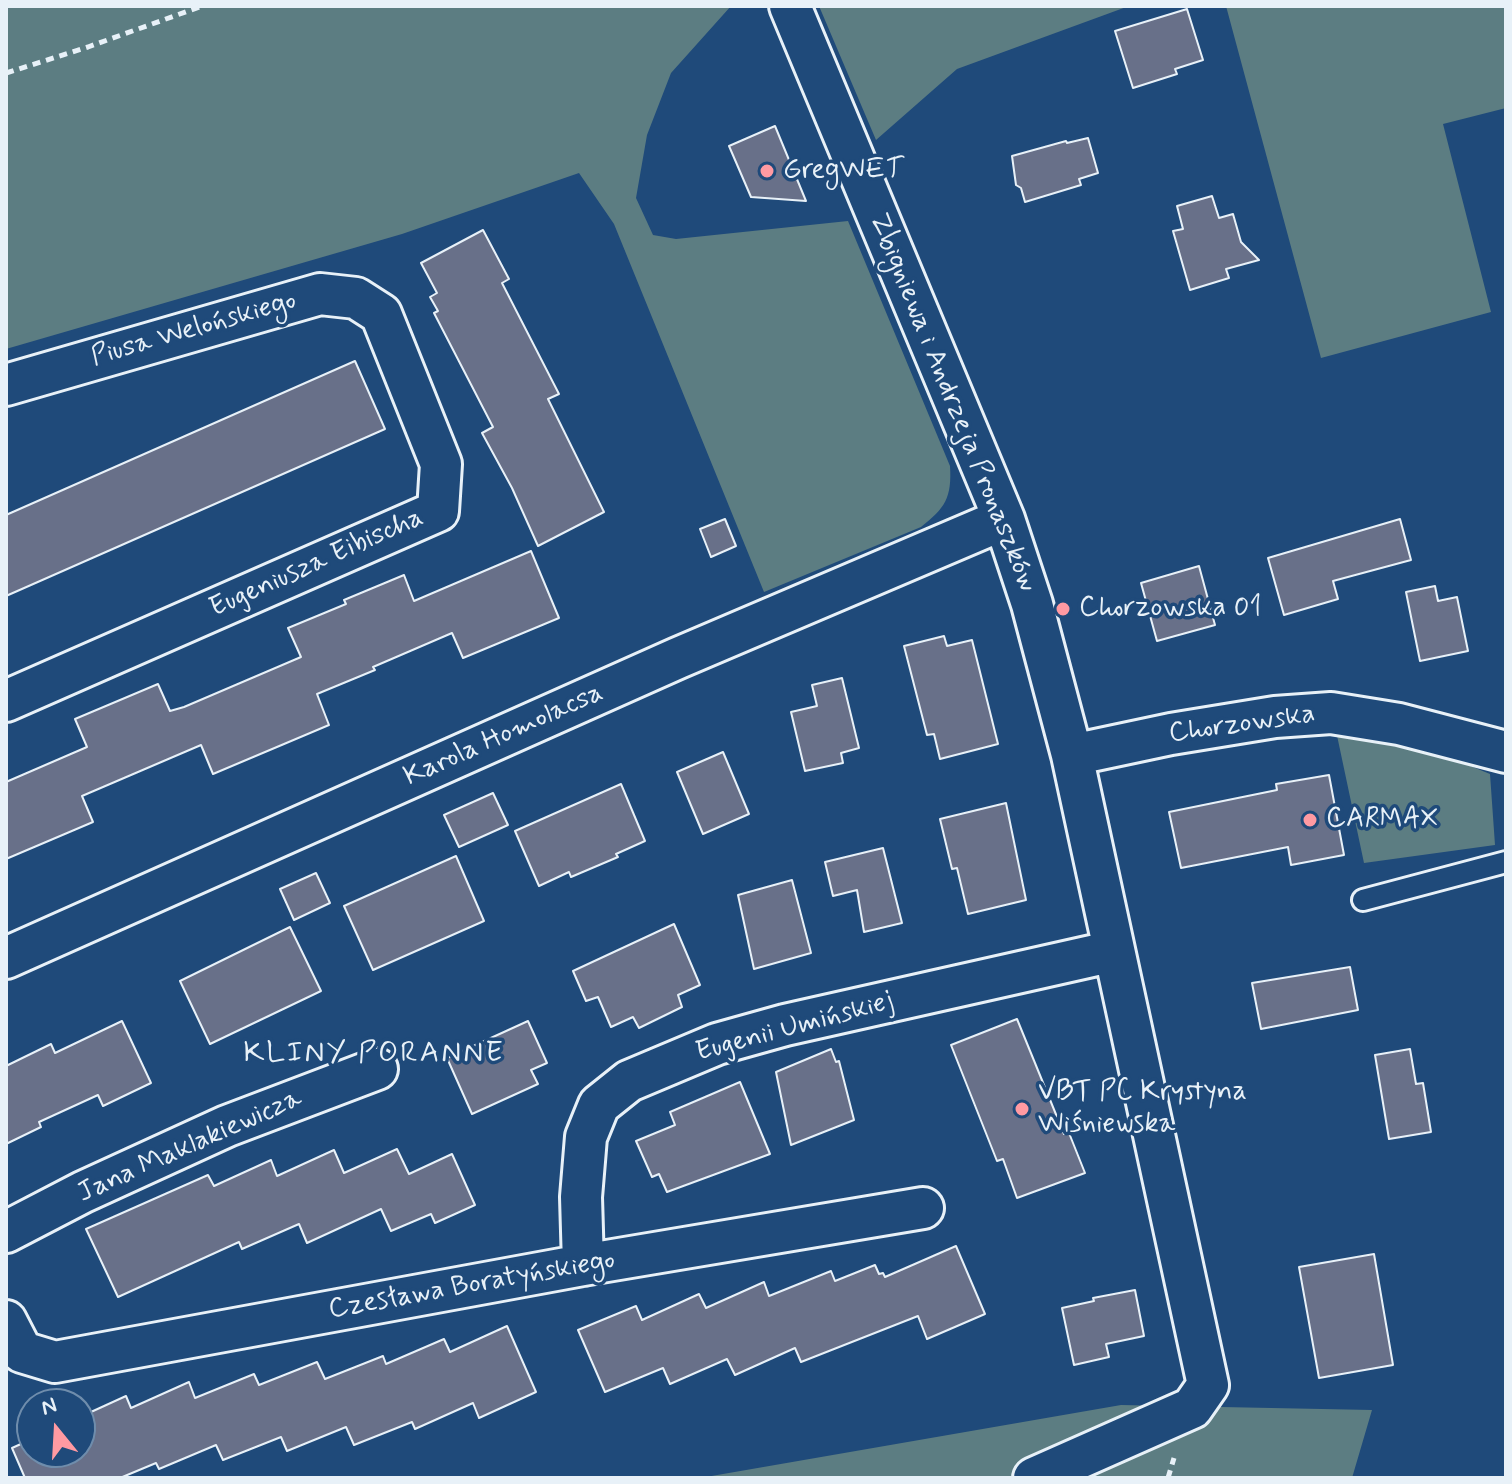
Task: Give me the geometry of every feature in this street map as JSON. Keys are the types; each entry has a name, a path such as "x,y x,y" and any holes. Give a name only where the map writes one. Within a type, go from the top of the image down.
{"street":[{"name":"Zbigniewa i Andrzeja Pronaszków","path":"790,6 1004,519 1032,604 1072,755 1208,1385 1192,1408 1034,1478"},
{"name":"Piusa Welońskiego","path":"6,385 320,294 356,298 381,314"},
{"name":"Eugeniusza Eibischa","path":"6,701 438,511 441,464 381,314"},
{"name":"Karola Homolacsa","path":"6,958 678,658 1004,519"},
{"name":"Chorzowska","path":"1072,755 1245,722 1331,713 1399,724 1506,752"},
{"name":"Eugenii Umińskiej","path":"583,1265 581,1197 586,1137 599,1105 629,1081 717,1044 785,1025 1114,951"},
{"name":"Jana Maklakiewicza","path":"6,1232 83,1192 227,1126 377,1069"},
{"name":"Czesława Boratyńskiego","path":"14,1337 55,1362 583,1265 923,1208"}],"lane":[{"path":"1363,900 1506,862"}],"path":[{"path":"6,73 202,6"}],"green space":[{"path":"6,6 731,6 671,73 647,135 636,198 653,235 676,239 848,221 950,466 950,486 945,501 921,527 764,592 614,224 579,173 402,234 6,349"},
{"path":"819,6 1129,6 957,69 876,140"},
{"path":"1226,6 1506,6 1506,108 1443,124 1491,312 1321,358"},
{"path":"1335,726 1397,736 1490,774 1495,845 1364,863"},
{"path":"1121,1405 1372,1410 1352,1478 700,1478"}],"building":[{"path":"1187,9 1203,60 1175,69 1177,74 1133,88 1115,31"},
{"name":"GregWET","path":"775,126 806,201 751,197 729,146"},
{"path":"1088,138 1098,173 1079,179 1081,185 1025,202 1021,188 1016,185 1012,156"},
{"path":"1212,196 1219,218 1233,214 1241,242 1259,260 1226,269 1229,278 1190,290 1173,231 1183,229 1177,206"},
{"path":"483,230 509,279 502,283 559,394 548,399 604,512 538,546 512,488 482,433 493,427 434,313 438,311 430,297 437,293 421,263"},
{"path":"355,361 385,429 6,596 6,515"},
{"path":"725,519 736,546 711,557 700,529"},
{"path":"1400,519 1411,560 1333,581 1338,599 1284,615 1268,558"},
{"path":"531,551 559,618 463,658 452,633 373,667 375,670 317,694 329,725 213,774 201,745 82,796 93,822 6,859 6,782 87,747 75,719 158,684 170,711 184,707 301,657 288,628 346,604 344,600 404,575 414,601"},
{"path":"1199,566 1215,625 1157,641 1141,583"},
{"path":"1435,586 1438,601 1457,597 1468,651 1420,661 1406,592"},
{"path":"944,636 947,646 972,640 998,744 940,759 934,734 927,735 904,646"},
{"path":"842,678 859,748 841,753 843,763 805,771 791,712 817,706 812,685"},
{"path":"723,752 749,814 703,834 677,772"},
{"path":"1329,775 1344,855 1291,865 1288,847 1181,868 1169,812 1277,790 1276,784"},
{"path":"621,784 645,841 616,854 618,857 571,877 569,872 539,886 515,831"},
{"path":"493,793 508,825 459,847 444,815"},
{"path":"1006,803 1026,900 968,914 957,868 952,869 940,819"},
{"path":"883,848 902,923 864,932 857,890 833,896 825,862"},
{"path":"456,856 484,921 373,970 344,906"},
{"path":"316,873 330,903 294,920 280,889"},
{"path":"792,880 811,953 754,969 738,895"},
{"path":"674,924 700,985 678,995 682,1007 639,1028 633,1017 611,1027 598,997 586,1001 573,971"},
{"path":"290,927 321,991 210,1044 180,981"},
{"path":"1350,967 1358,1010 1261,1029 1252,983"},
{"path":"1017,1019 1064,1134 1069,1133 1085,1173 1017,1198 1003,1159 997,1161 951,1045"},
{"path":"122,1021 151,1083 103,1106 98,1095 39,1122 41,1127 6,1144 6,1066 51,1044 55,1053"},
{"path":"528,1021 547,1063 531,1070 538,1084 472,1114 447,1058"},
{"path":"831,1049 836,1062 839,1061 854,1120 791,1145 776,1072"},
{"path":"1410,1049 1416,1084 1423,1083 1431,1132 1389,1139 1375,1055"},
{"path":"740,1082 770,1154 667,1192 659,1174 652,1177 636,1141 675,1125 670,1112"},
{"path":"397,1149 409,1174 452,1154 475,1205 435,1223 431,1214 391,1231 381,1209 307,1243 299,1224 242,1249 239,1242 118,1297 86,1229 208,1175 214,1186 271,1160 277,1176 334,1150 344,1173"},
{"path":"956,1246 985,1314 927,1339 918,1316 801,1362 795,1348 735,1375 727,1359 670,1384 663,1368 605,1392 578,1330 636,1306 642,1320 699,1294 706,1308 764,1282 769,1296 831,1271 835,1281 875,1265 879,1274 883,1273 885,1277"},
{"path":"1374,1254 1393,1365 1319,1378 1299,1267"},
{"path":"1135,1290 1144,1336 1106,1344 1109,1357 1074,1365 1062,1308"},
{"path":"507,1326 536,1392 479,1418 473,1403 415,1429 412,1422 354,1445 346,1427 287,1451 281,1437 223,1460 216,1445 159,1469 156,1463 120,1478 25,1478 21,1468 96,1468 96,1410 126,1396 131,1408 189,1382 195,1398 254,1374 259,1385 317,1362 325,1379 383,1356 386,1364 444,1339 450,1352"}],"place":[{"name":"GregWET","path":"767,171"},
{"name":"Chorzowska 01","path":"1063,609"},
{"name":"CARMAX","path":"1310,820"},
{"name":"VBT PC Krystyna Wiśniewska","path":"1022,1109"}],"district":[{"name":"KLINY PORANNE","path":"374,1055"}]}
